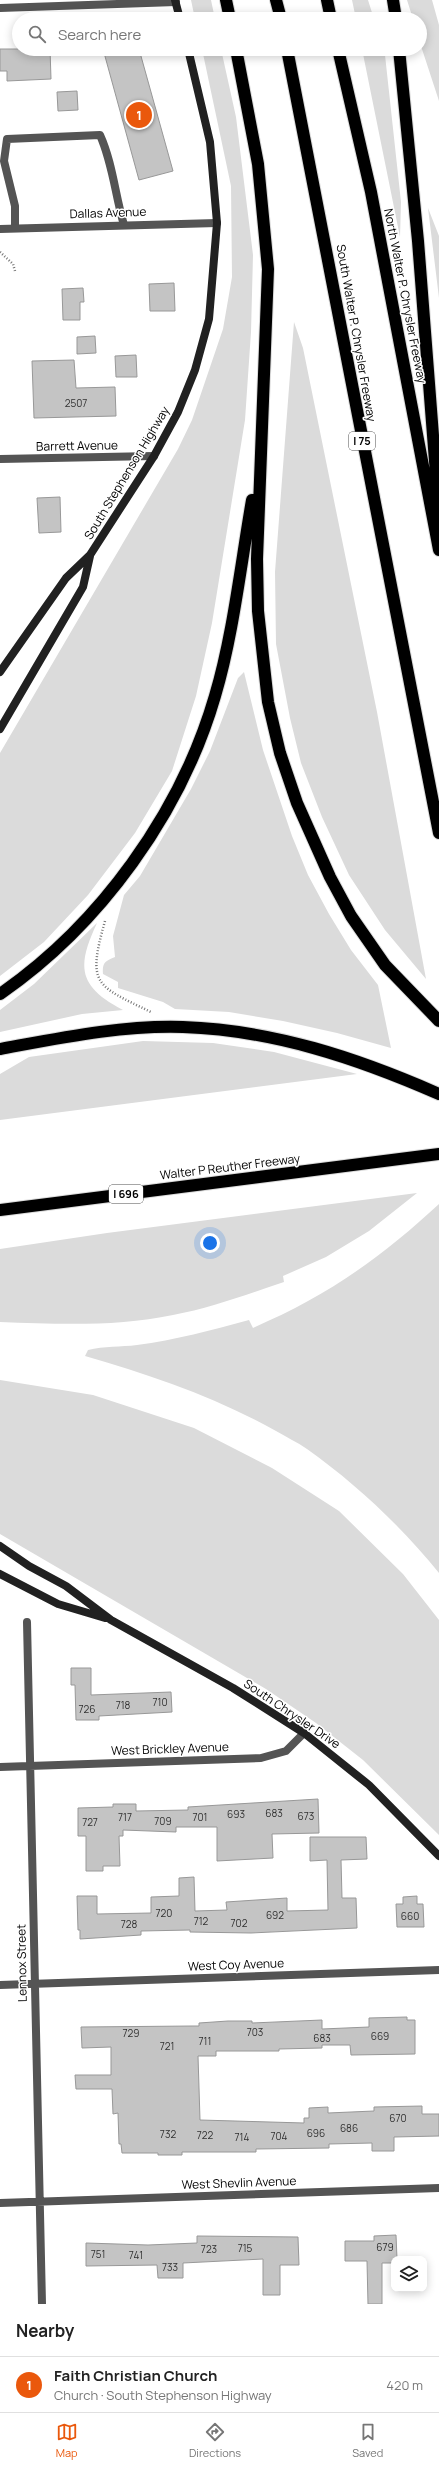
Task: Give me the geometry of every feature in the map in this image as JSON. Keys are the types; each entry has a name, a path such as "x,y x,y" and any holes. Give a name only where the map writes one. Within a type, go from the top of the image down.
{"highway":[{"path":"226,0 229,12"},
{"path":"276,0 279,12"},
{"path":"327,0 330,12"},
{"path":"394,0 395,12"},
{"path":"237,56 258,164 268,268 262,440 257,516 258,611 269,709 283,760 317,849 351,916 385,965 439,1022"},
{"name":"South Walter P. Chrysler Freeway","path":"288,56 439,833"},
{"name":"North Walter P. Chrysler Freeway","path":"340,56 371,192 439,550"},
{"path":"400,56 418,241 439,518"},
{"path":"0,994 30,973 115,888 149,838 191,762 216,696 230,627 262,440"},
{"path":"0,1049 73,1036 142,1028 183,1027 221,1030 293,1042 356,1059 439,1094"},
{"name":"Walter P Reuther Freeway","path":"0,1210 439,1154"}],"main road":[{"path":"176,1 178,12"},
{"name":"South Stephenson Highway","path":"0,672 66,578 90,555 154,456 178,412 195,370 209,319 217,222 210,142 190,56"},
{"name":"South Stephenson Highway","path":"0,729 83,588 90,555"},
{"path":"0,1546 29,1566 66,1586 111,1620"},
{"path":"0,1574 58,1604 111,1620"},
{"name":"South Chrysler Drive","path":"111,1620 233,1688 304,1734 369,1784 439,1856"}],"street":[{"path":"0,8 176,1"},
{"path":"16,228 15,206 4,161 7,138 100,135 109,155 124,225"},
{"name":"Dallas Avenue","path":"0,228 217,222"},
{"name":"Barrett Avenue","path":"0,459 154,456"},
{"name":"Lennox Street","path":"27,1622 42,2304"},
{"name":"West Brickley Avenue","path":"0,1767 261,1758 286,1751 304,1734"},
{"name":"West Coy Avenue","path":"0,1985 439,1970"},
{"name":"West Shevlin Avenue","path":"0,2203 439,2188"}],"path":[{"path":"0,252 10,261 15,271"},
{"path":"106,918 95,963 99,980 111,993 154,1013"}],"shaded area":[{"path":"191,0 211,0 214,12 194,12"},
{"path":"352,0 368,0 372,12 355,12"},
{"path":"407,0 432,0 439,25 439,101 424,56 427,56 427,12 411,12"},
{"path":"203,56 223,56 236,117 253,255 251,332 245,420 212,623 196,696 172,771 135,833 88,895 44,942 0,976 0,753 178,449 192,420 223,329 232,277 231,186"},
{"path":"363,56 385,56 401,202 400,237"},
{"path":"428,208 439,236 439,298"},
{"path":"294,322 303,348 377,712 426,979 385,930 349,875 322,817 301,763 290,718 276,644 275,572"},
{"path":"244,672 263,750 292,836 308,875 329,914 351,950 378,985 391,1048 337,1033 283,1021 229,1012 175,1009 163,1002 118,988 118,982 103,974 103,967 105,963 115,957 113,936 124,895 140,876 191,789 210,751 238,678"},
{"path":"97,923 86,951 84,963 85,974 89,983 97,992 123,1010 82,1014 0,1032 0,1010 34,984"},
{"path":"143,1041 213,1043 274,1052 357,1074 0,1120 0,1074 29,1057"},
{"path":"417,1193 369,1231 326,1257 283,1276 284,1282 201,1309 152,1319 109,1323 87,1324 0,1322 0,1249 107,1233"},
{"path":"439,1204 439,1573 410,1539 377,1506 343,1476 299,1444 253,1419 206,1397 158,1379 85,1356 88,1350 137,1345 165,1340 249,1320 253,1328 302,1305 360,1269 393,1244"},
{"path":"0,1380 93,1395 194,1428 272,1468 339,1511 403,1574 439,1620 439,1835 363,1760 316,1723 266,1689 0,1534"}],"building":[{"path":"0,49 12,49 12,56 50,56 51,79 7,81 7,71 0,71"},
{"path":"105,56 141,56 173,171 139,180"},
{"path":"77,91 78,110 58,111 57,92"},
{"path":"174,283 175,311 150,311 149,284"},
{"path":"83,288 84,302 80,302 80,320 63,320 62,289"},
{"path":"95,336 96,353 77,354 77,337"},
{"path":"136,355 137,377 116,377 115,356"},
{"path":"74,360 76,388 115,387 116,416 34,418 32,361"},
{"path":"60,497 61,532 39,533 37,498"},
{"path":"71,1668 91,1668 91,1695 171,1692 172,1712 99,1716 99,1720 76,1720 75,1685 71,1685"},
{"path":"318,1799 319,1833 272,1834 273,1858 217,1861 217,1827 176,1827 176,1832 123,1830 123,1836 119,1836 120,1866 103,1866 103,1871 86,1871 86,1836 78,1836 78,1808 113,1807 113,1804 136,1804 136,1811 188,1810 188,1807"},
{"path":"310,1837 366,1837 367,1859 341,1860 342,1898 356,1898 357,1928 251,1933 190,1932 190,1930 141,1931 141,1935 80,1939 80,1930 78,1930 77,1896 97,1896 97,1914 151,1913 151,1897 179,1896 179,1878 194,1877 195,1911 227,1910 226,1902 287,1898 287,1911 328,1910 327,1860 310,1861"},
{"path":"417,1896 417,1904 423,1904 424,1927 397,1927 396,1904 403,1904 403,1897"},
{"path":"407,2017 407,2020 415,2020 415,2054 351,2055 350,2045 322,2045 322,2048 279,2049 279,2051 216,2051 216,2056 198,2056 200,2120 304,2123 304,2118 309,2118 309,2108 328,2107 328,2113 374,2111 374,2107 422,2106 422,2114 439,2114 439,2136 394,2137 394,2151 372,2151 372,2143 329,2144 329,2148 256,2149 256,2152 182,2152 182,2155 122,2153 121,2144 119,2144 118,2113 113,2114 112,2089 76,2089 75,2075 111,2075 111,2047 82,2048 81,2027 199,2026 199,2023 228,2021 252,2021 252,2023 322,2020 322,2029 369,2027 369,2018"},
{"path":"396,2235 397,2256 391,2256 391,2263 382,2263 382,2304 368,2304 367,2261 345,2261 345,2241 374,2241 374,2236"},
{"path":"197,2236 298,2237 299,2265 280,2265 280,2295 263,2295 263,2259 183,2263 183,2278 158,2278 157,2265 86,2266 86,2243 148,2245 197,2243"}],"place":[{"name":"Faith Christian Church","path":"139,115"}]}
